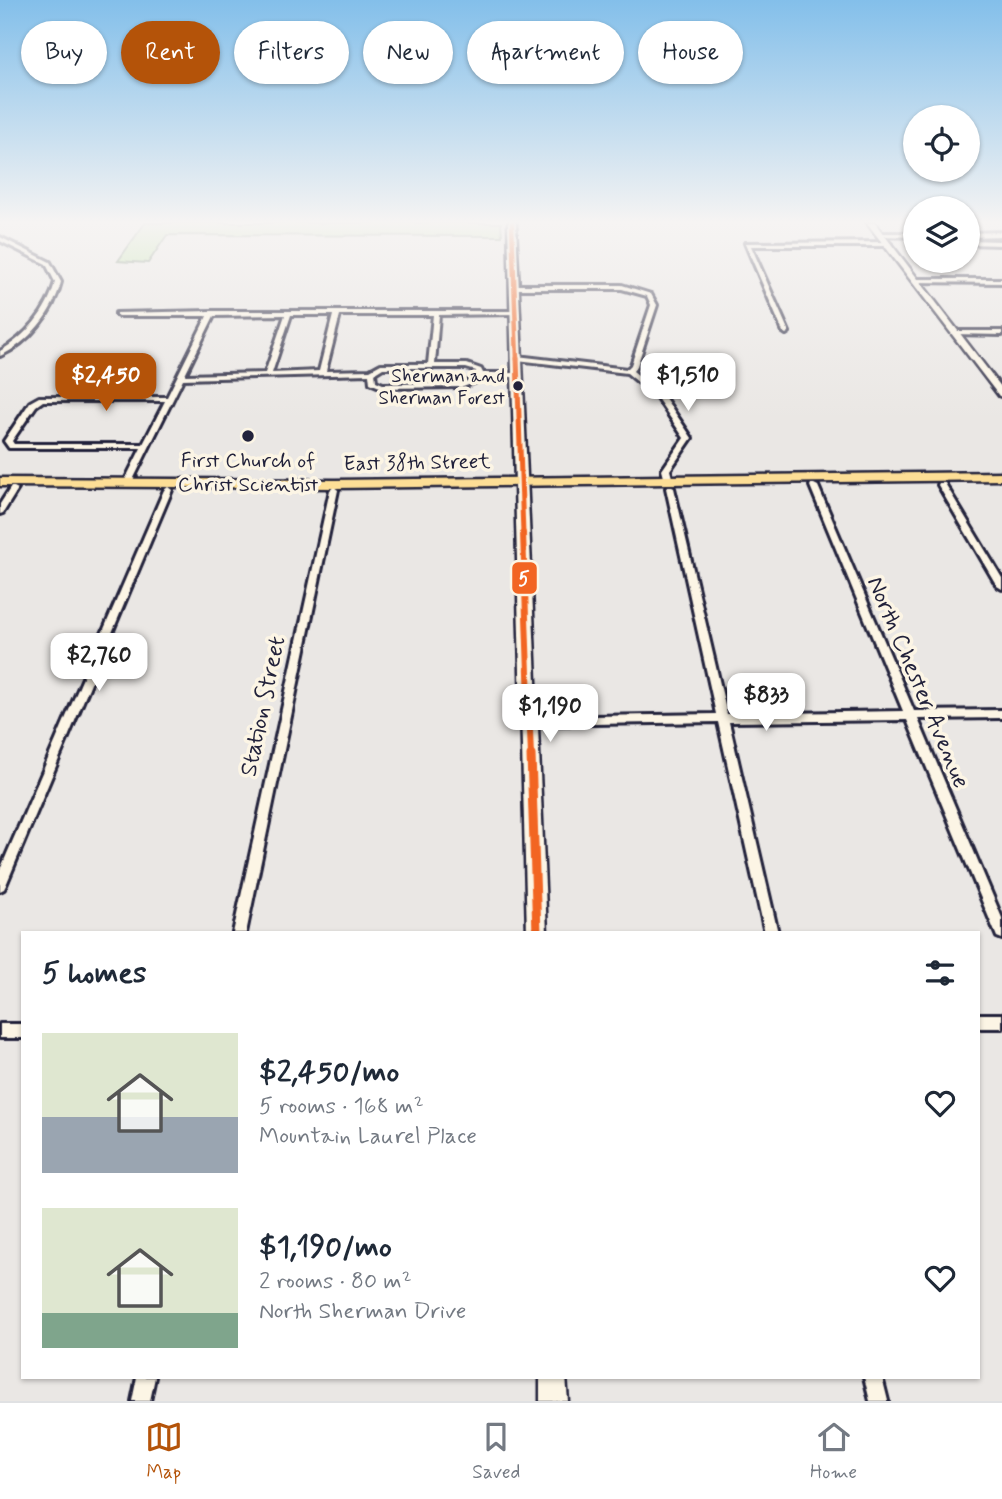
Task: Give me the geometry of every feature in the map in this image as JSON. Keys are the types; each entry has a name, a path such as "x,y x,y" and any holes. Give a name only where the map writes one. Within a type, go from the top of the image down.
{"main road":[{"path":"514,288 537,931"},
{"name":"East 38th Street","path":"669,485 1002,476"},
{"name":"East 38th Street","path":"0,482 522,486 1002,484"},
{"name":"East 38th Street","path":"7,489 334,490 522,486"},
{"path":"553,1379 554,1401"}],"street":[{"path":"0,354 23,339 57,288"},
{"path":"629,288 649,295 654,305 634,366 629,371"},
{"path":"767,288 786,332"},
{"path":"922,288 1002,394"},
{"path":"127,484 212,313"},
{"path":"268,373 289,313"},
{"path":"322,372 337,313"},
{"path":"431,366 436,313"},
{"path":"118,314 515,313"},
{"path":"956,333 1002,332"},
{"path":"517,358 629,371 660,397 688,438 666,470 772,931"},
{"path":"180,377 372,372 381,366 467,366 477,368 480,375 478,381 469,385 382,386 372,382 372,372"},
{"path":"480,375 517,375"},
{"path":"146,446 12,446 8,441 39,400 169,399"},
{"path":"942,485 1002,586"},
{"name":"North Chester Avenue","path":"814,486 1002,933"},
{"path":"0,511 7,489"},
{"path":"0,885 168,490"},
{"name":"Station Street","path":"239,931 334,490"},
{"path":"530,721 1002,714"},
{"path":"980,1021 1002,1021"},
{"path":"0,1031 21,1031"},
{"path":"141,1401 146,1379"},
{"path":"874,1379 879,1401"}],"transit line":[{"name":"5","path":"514,288 537,931"}],"place":[{"name":"Sherman and Sherman Forest","path":"518,386"},
{"name":"First Church of Christ Scientist","path":"248,436"}]}
